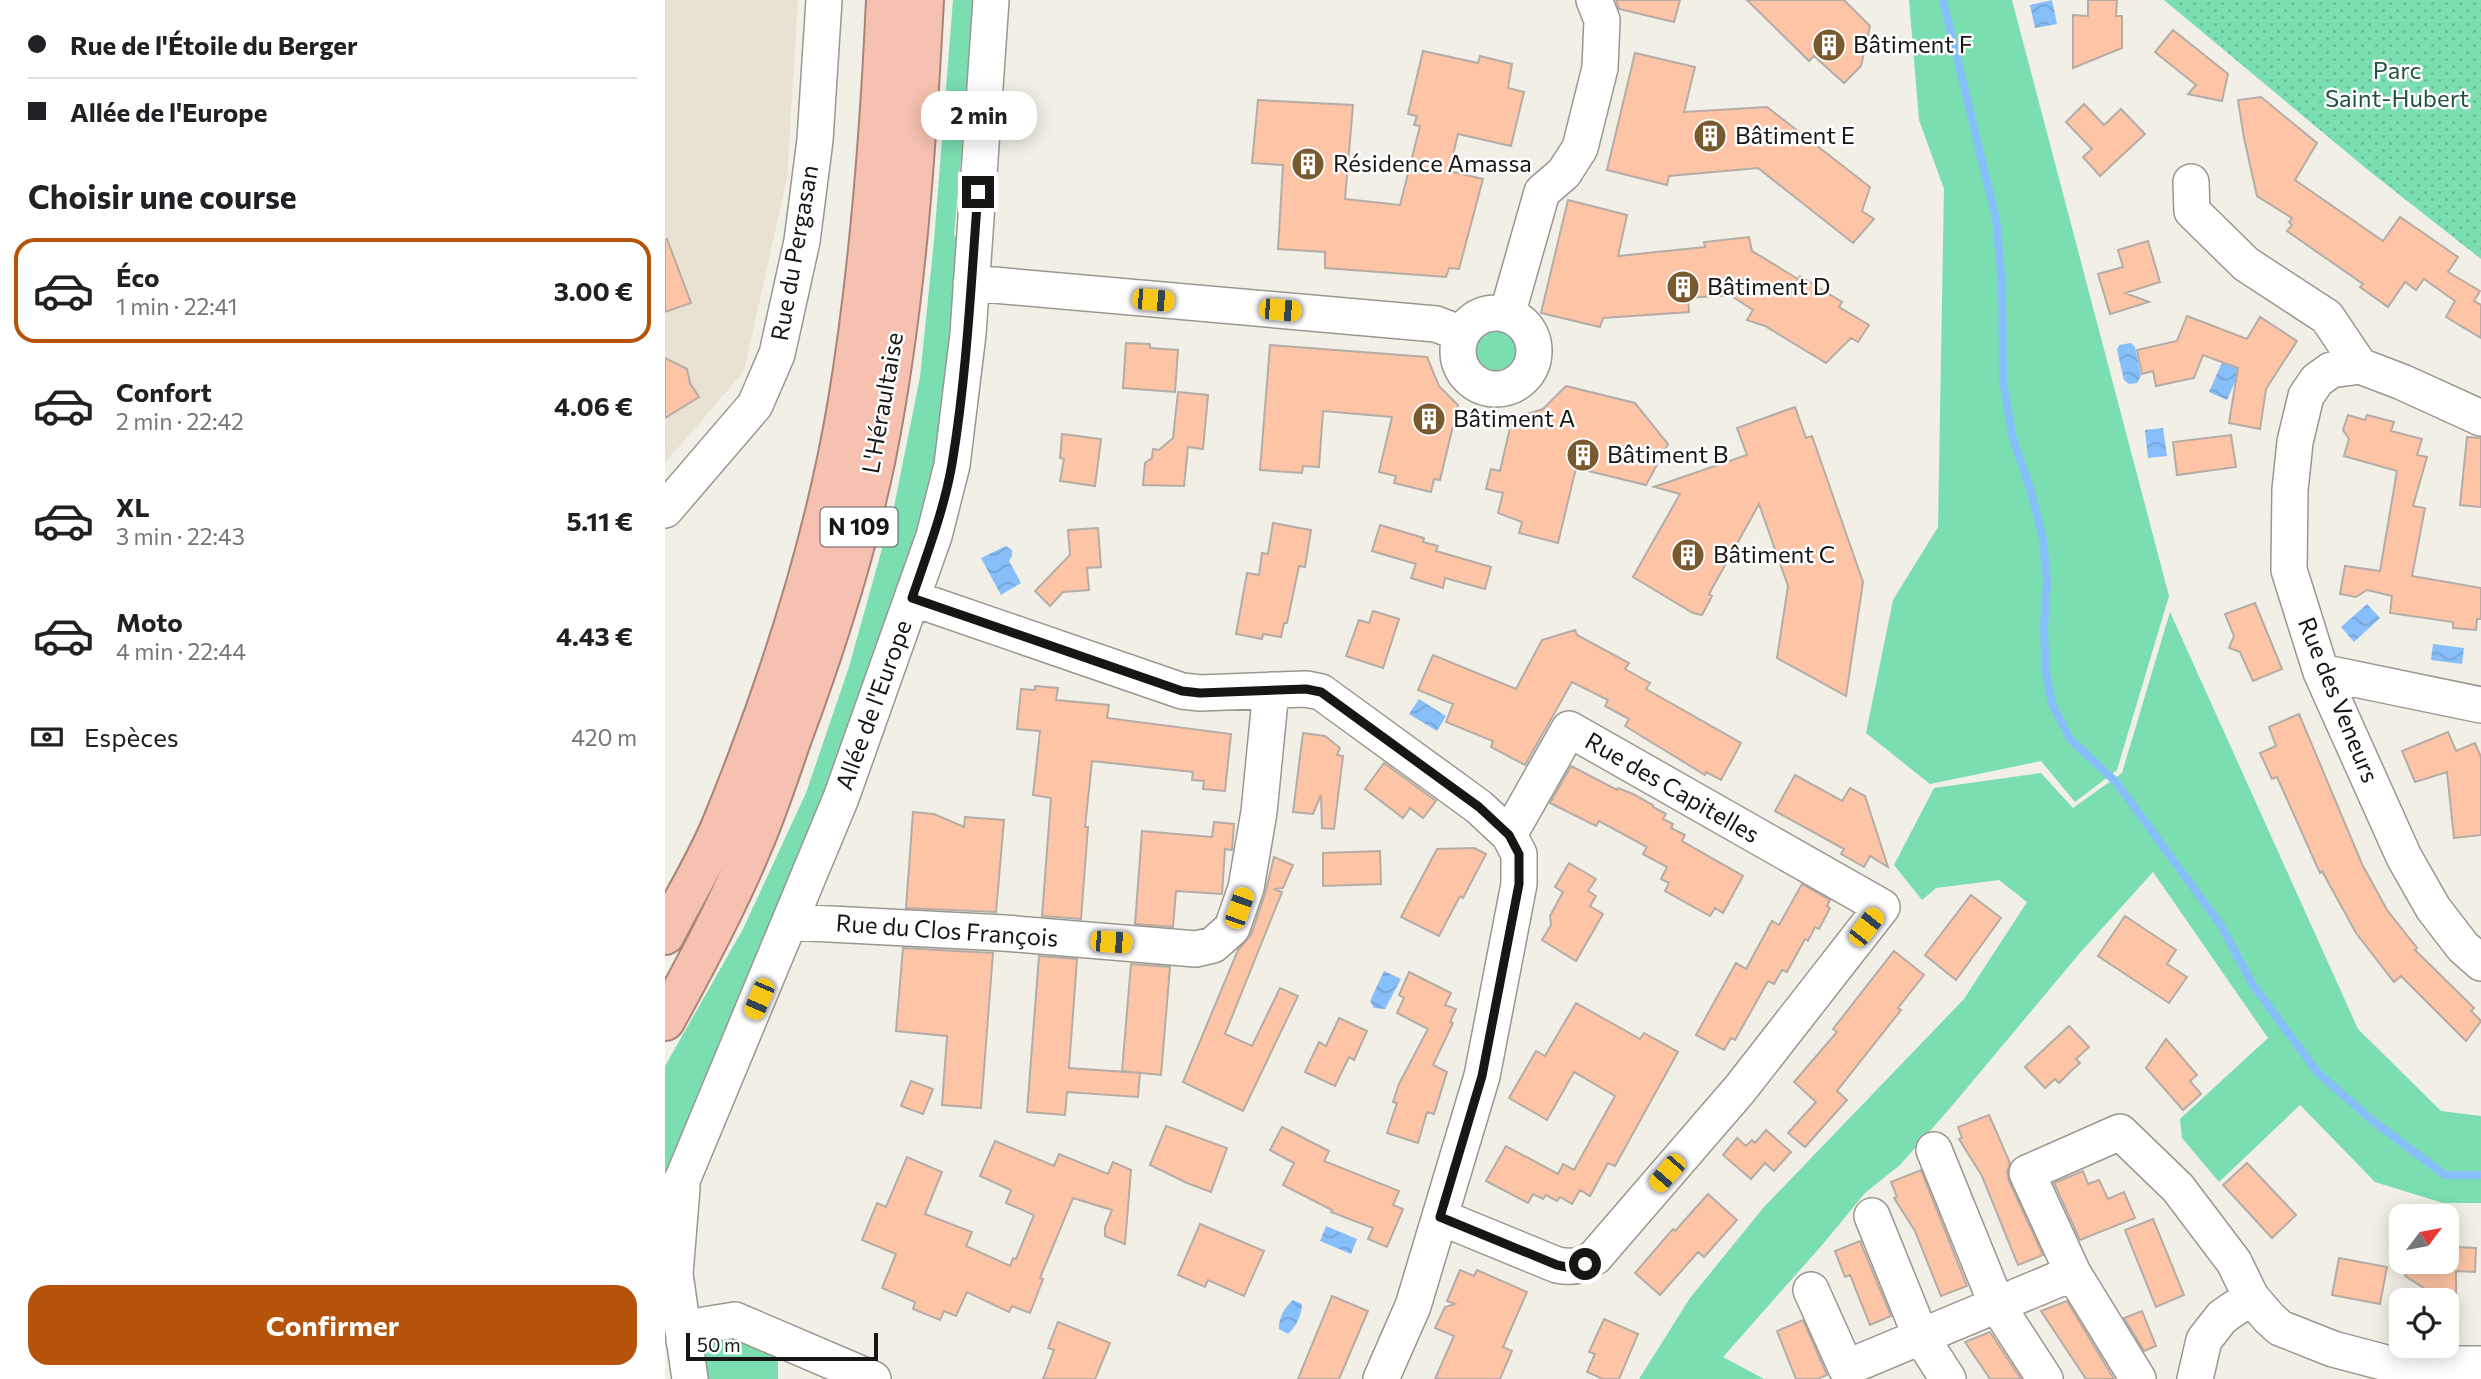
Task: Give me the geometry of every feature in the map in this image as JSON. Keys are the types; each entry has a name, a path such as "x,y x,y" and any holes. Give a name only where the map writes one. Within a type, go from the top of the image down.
{"highway":[{"name":"L'Héraultaise","path":"665,935 720,829 772,689 799,603 835,461 848,401 865,282 881,100 886,0"},
{"name":"L'Héraultaise","path":"665,1021 751,849 825,643 857,534 876,457 902,296 917,126 924,0"}],"street":[{"name":"Rue du Pergasan","path":"665,510 755,405 777,354 803,241 815,140 824,0"},
{"name":"Allée de l'Europe","path":"665,1214 668,1203 683,1178 841,798 934,536 952,466 968,334 991,0"},
{"path":"1507,315 1542,192 1564,173 1580,148 1600,68 1602,20 1594,0"},
{"path":"2191,182 2192,211 2246,264 2327,317 2360,366 2481,418"},
{"path":"971,283 1436,324 1462,334"},
{"path":"1494,313 1507,315 1525,326 1534,346 1531,367 1525,376 1506,388 1483,387 1464,371 1459,359 1462,334 1481,316 1494,313"},
{"name":"Rue des Veneurs","path":"2360,366 2331,370 2317,380 2306,396 2295,442 2290,490 2289,570 2321,672 2404,857 2433,908 2463,947 2481,963"},
{"path":"912,598 1182,691 1321,692 1479,807 1509,835 1519,854 1519,884 1482,1076 1412,1306 1381,1379"},
{"path":"2321,672 2481,705"},
{"name":"Rue du Clos François","path":"791,922 1004,933 1196,949 1213,945 1233,928 1246,888 1259,812 1271,690"},
{"name":"Rue des Capitelles","path":"1440,1217 1557,1265 1571,1268 1585,1264 1595,1256 1739,1089 1882,907 1569,729 1509,835"},
{"path":"2138,1379 2073,1273 2027,1173 2120,1132 2178,1188 2234,1262 2251,1297 2280,1328 2333,1349 2390,1364 2481,1364"},
{"path":"1934,1150 1997,1305 2045,1379"},
{"name":"Allée de l'Europe","path":"683,1178 675,1274 690,1379"},
{"path":"1872,1216 1921,1337 1948,1379"},
{"path":"1811,1290 1846,1368 2073,1273"},
{"path":"2195,1379 2204,1340 2222,1317 2251,1297"},
{"path":"684,1341 704,1325 735,1320 873,1379"}],"shaded area":[{"path":"665,0 798,0 787,178 744,371 665,463"}],"green space":[{"path":"953,0 975,0 954,236 965,239 930,504 822,806 665,1174 665,1066 743,929 806,793 849,667 895,502 920,377"},
{"path":"1909,0 2012,0 2169,596 2117,770 2075,802 2041,761 1930,784 1866,733 1893,600 1938,527 1944,189 1919,120"},
{"name":"Parc Saint-Hubert","path":"2164,0 2481,0 2481,259 2368,170"},
{"path":"1496,328 1511,334 1517,349 1511,364 1496,370 1481,364 1475,349 1481,334"},
{"path":"2170,612 2358,1029 2441,1111 2481,1116 2481,1203 2443,1203 2375,1182 2300,1105 2219,1182 2182,1138 2180,1119 2268,1038 2153,872 2079,954 1900,1165 1865,1193 1723,1357 1764,1379 1639,1379 1690,1298 1764,1207 1964,999 2027,902 1999,880 1936,888 1922,900 1894,865 1934,788 2041,773 2073,808 2122,773"},
{"path":"736,1334 778,1358 778,1379 700,1379 695,1354 705,1341"}],"water":[{"path":"2052,0 2057,24 2035,28 2030,5"},
{"path":"2131,343 2135,347 2141,376 2137,383 2129,384 2124,380 2117,350 2119,345"},
{"path":"2223,360 2241,368 2227,400 2209,392"},
{"path":"2163,428 2167,456 2148,458 2145,430"},
{"path":"1006,546 1012,550 1009,561 1021,583 1001,595 981,558"},
{"path":"2367,604 2380,618 2354,642 2341,627"},
{"path":"2433,644 2464,648 2462,664 2431,660"},
{"path":"1419,699 1446,716 1437,731 1409,714"},
{"path":"1384,971 1401,979 1385,1009 1374,1008 1370,1001"},
{"path":"1326,1226 1357,1239 1351,1254 1320,1241"},
{"path":"1293,1300 1302,1304 1298,1321 1288,1334 1279,1329 1279,1325 1283,1313"}],"building":[{"path":"1616,0 1680,0 1674,22 1619,9"},
{"name":"Bâtiment F","path":"1747,0 1844,0 1870,26 1861,66 1844,83 1814,56 1809,61"},
{"path":"2088,0 2117,0 2116,16 2122,16 2122,48 2073,68 2073,15 2088,16"},
{"path":"2173,30 2228,74 2222,101 2188,94 2196,85 2155,52"},
{"name":"Résidence Amassa","path":"1423,51 1478,63 1480,56 1512,64 1508,88 1524,92 1511,146 1458,134 1449,171 1483,179 1459,269 1449,268 1446,277 1325,268 1325,252 1278,249 1283,165 1252,163 1258,100 1353,105 1345,199 1400,205 1420,126 1414,125 1417,116 1408,114"},
{"name":"Bâtiment E","path":"1635,53 1695,67 1684,112 1767,107 1870,187 1862,211 1874,219 1853,243 1758,168 1669,176 1667,185 1607,170"},
{"path":"2261,97 2317,143 2295,180 2383,241 2400,217 2458,257 2448,272 2480,291 2474,301 2481,305 2481,338 2446,317 2455,301 2424,279 2416,290 2405,282 2388,307 2360,287 2363,284 2287,231 2292,225 2289,222 2292,218 2257,196 2244,138 2238,100"},
{"path":"2084,104 2104,125 2121,109 2145,134 2100,176 2083,157 2092,149 2066,122"},
{"name":"Bâtiment D","path":"1568,200 1627,215 1618,256 1705,247 1704,242 1749,237 1752,251 1842,302 1839,307 1869,325 1858,342 1851,338 1826,363 1765,326 1747,320 1753,310 1730,295 1688,298 1689,312 1603,318 1600,327 1541,313"},
{"path":"667,239 691,303 665,312 665,240"},
{"path":"2148,241 2160,282 2125,293 2149,302 2110,314 2098,274 2123,267 2118,250"},
{"path":"2187,316 2247,339 2260,317 2297,341 2266,389 2260,429 2229,423 2238,368 2203,355 2194,378 2156,386 2153,371 2142,374 2137,350 2177,341"},
{"path":"1126,343 1150,344 1150,348 1178,350 1175,392 1123,388"},
{"name":"Bâtiment A","path":"1270,345 1427,357 1439,386 1458,405 1440,480 1434,479 1431,492 1394,483 1396,476 1379,472 1392,417 1323,411 1319,467 1303,466 1302,473 1260,470"},
{"path":"665,358 687,369 690,383 699,397 665,418"},
{"name":"Bâtiment B","path":"1566,386 1635,403 1668,444 1646,485 1576,468 1558,543 1519,533 1522,522 1498,513 1503,493 1486,489 1491,469 1500,471 1512,419 1543,409"},
{"path":"1178,392 1208,395 1203,449 1188,447 1184,486 1143,485 1145,463 1152,458 1153,449 1159,450 1173,438"},
{"name":"Bâtiment C","path":"1795,407 1806,438 1812,436 1863,582 1846,696 1777,658 1788,586 1759,504 1709,594 1712,596 1702,615 1693,613 1633,577 1680,494 1654,487 1747,455 1737,428"},
{"path":"2348,415 2365,420 2367,415 2394,422 2391,431 2422,439 2417,455 2427,457 2413,506 2425,508 2412,576 2481,588 2481,619 2477,619 2476,630 2453,628 2453,622 2390,613 2392,596 2367,590 2356,597 2340,594 2345,566 2380,571 2397,471 2344,456 2349,439 2343,430"},
{"path":"1062,434 1101,439 1095,486 1060,481 1064,459 1060,458"},
{"path":"2231,435 2236,467 2177,475 2173,442"},
{"path":"2467,437 2481,438 2481,507 2460,505"},
{"path":"1273,523 1311,530 1305,567 1299,566 1287,623 1284,623 1281,637 1263,634 1262,639 1236,634 1247,573 1259,575 1262,553 1268,554"},
{"path":"1380,525 1424,538 1423,542 1438,546 1436,551 1491,567 1485,589 1445,578 1443,588 1411,578 1416,564 1372,551"},
{"path":"1098,528 1101,567 1087,568 1089,590 1063,592 1050,606 1035,591 1070,555 1068,530"},
{"path":"2255,603 2282,669 2253,681 2240,652 2229,648 2234,636 2225,614"},
{"path":"1373,611 1399,619 1383,668 1346,656 1359,620 1369,623"},
{"path":"1575,630 1577,635 1629,663 1625,669 1650,683 1646,689 1741,743 1721,780 1706,772 1705,775 1625,726 1629,719 1605,706 1608,700 1572,682 1525,765 1491,747 1493,741 1446,722 1453,704 1418,690 1433,655 1516,689 1542,640"},
{"path":"1035,686 1058,688 1056,700 1109,705 1107,718 1231,734 1225,791 1203,789 1204,781 1192,780 1193,772 1092,761 1085,827 1088,827 1081,919 1042,916 1051,798 1033,795 1040,731 1017,729 1021,689 1035,690"},
{"path":"2299,714 2362,864 2387,910 2417,948 2415,950 2474,1008 2471,1011 2481,1021 2466,1041 2401,976 2394,982 2356,933 2322,871 2320,873 2277,777 2272,779 2260,753 2276,746 2269,727"},
{"path":"2448,732 2456,751 2475,743 2481,757 2481,835 2454,838 2447,772 2415,782 2402,751"},
{"path":"1303,733 1325,736 1340,748 1337,755 1343,756 1334,829 1322,828 1321,795 1313,814 1293,812"},
{"path":"1384,763 1436,801 1423,818 1410,808 1403,818 1365,789"},
{"path":"1571,766 1653,805 1666,814 1663,819 1673,824 1671,828 1685,835 1682,841 1743,876 1723,913 1715,908 1710,916 1665,891 1669,883 1661,879 1667,867 1643,854 1647,847 1599,821 1596,826 1550,803"},
{"path":"1795,775 1842,801 1850,788 1865,796 1888,867 1870,856 1864,867 1841,854 1844,849 1775,811"},
{"path":"913,812 934,814 964,827 965,817 1004,820 996,912 906,908"},
{"path":"1214,822 1234,824 1232,850 1225,849 1222,894 1176,891 1173,927 1135,924 1142,831 1212,837"},
{"path":"1474,848 1486,854 1439,936 1401,917 1437,849"},
{"path":"1380,851 1381,884 1323,886 1323,853"},
{"path":"1274,857 1293,865 1283,888 1274,889 1282,892 1225,1034 1252,1046 1280,988 1298,996 1243,1111 1183,1082 1238,950 1251,935"},
{"path":"1569,863 1596,879 1588,891 1596,896 1590,906 1603,914 1576,961 1542,940 1551,925 1550,916 1563,892 1555,887"},
{"path":"1802,884 1830,900 1827,906 1830,908 1819,929 1815,927 1808,941 1805,939 1787,972 1782,970 1774,984 1768,981 1735,1040 1731,1038 1724,1050 1696,1035 1736,963 1746,969 1772,921 1779,925"},
{"path":"1971,895 2001,918 1956,980 1925,955"},
{"path":"2125,916 2176,950 2167,964 2187,977 2169,1003 2098,956"},
{"path":"903,948 993,953 981,1108 942,1105 947,1036 896,1031"},
{"path":"1894,951 1924,975 1898,1008 1901,1010 1837,1091 1847,1100 1805,1147 1788,1133 1816,1102 1794,1082 1837,1032 1833,1029"},
{"path":"1039,956 1077,959 1069,1068 1140,1073 1138,1097 1067,1092 1065,1115 1027,1112"},
{"path":"1131,964 1170,967 1161,1075 1122,1071"},
{"path":"1409,972 1451,993 1445,1005 1456,1009 1450,1022 1453,1023 1433,1065 1447,1072 1434,1114 1427,1112 1418,1143 1387,1133 1397,1103 1393,1102 1399,1084 1428,1029 1397,1013 1404,998 1399,995"},
{"path":"1576,1003 1640,1039 1644,1033 1678,1052 1615,1166 1608,1163 1590,1196 1580,1190 1572,1204 1560,1197 1557,1201 1546,1195 1543,1199 1533,1194 1528,1203 1486,1181 1506,1146 1558,1174 1563,1164 1574,1170 1615,1096 1574,1072 1547,1120 1509,1098 1536,1051 1545,1056"},
{"path":"1339,1018 1367,1031 1354,1060 1349,1057 1335,1086 1305,1072 1319,1042 1326,1046"},
{"path":"2069,1026 2089,1047 2076,1059 2080,1063 2059,1083 2055,1079 2045,1088 2025,1067"},
{"path":"2166,1039 2197,1075 2190,1081 2201,1094 2183,1110 2146,1068"},
{"path":"911,1081 933,1089 923,1114 901,1106"},
{"path":"1989,1115 2010,1163 2007,1172 2009,1181 2043,1255 2018,1265 1982,1176 1959,1139 1962,1138 1958,1127"},
{"path":"1166,1126 1227,1148 1211,1192 1150,1165"},
{"path":"1282,1127 1329,1151 1324,1161 1399,1191 1393,1205 1403,1209 1387,1247 1368,1239 1373,1228 1331,1212 1332,1210 1283,1185 1294,1163 1270,1150"},
{"path":"1766,1130 1791,1152 1774,1171 1765,1163 1751,1179 1723,1155 1737,1138 1746,1146 1752,1140 1755,1143"},
{"path":"995,1141 1054,1166 1059,1154 1108,1174 1113,1162 1131,1170 1125,1244 1105,1236 1105,1227 1112,1210 1073,1198 1040,1278 1043,1279 1030,1313 1012,1306 1009,1312 967,1292 956,1316 944,1311 940,1320 913,1309 915,1302 882,1288 896,1254 862,1240 877,1203 886,1207 907,1157 942,1172 925,1214 972,1232 966,1246 1010,1266 1013,1258 1016,1259 1034,1215 1006,1203 1011,1190 980,1176"},
{"path":"2247,1163 2296,1215 2272,1238 2223,1185"},
{"path":"1921,1170 1967,1286 1941,1296 1915,1231 1894,1198 1897,1197 1891,1182"},
{"path":"2083,1171 2088,1184 2099,1180 2108,1199 2124,1192 2135,1218 2080,1240 2054,1183"},
{"path":"1708,1194 1737,1220 1704,1257 1698,1252 1660,1295 1635,1273"},
{"path":"2153,1219 2184,1295 2156,1307 2125,1230"},
{"path":"1200,1224 1264,1251 1244,1296 1208,1280 1205,1287 1178,1275"},
{"path":"1860,1241 1891,1316 1870,1325 1850,1275 1845,1277 1835,1251"},
{"path":"2459,1247 2476,1248 2475,1272 2459,1271"},
{"path":"2339,1258 2387,1267 2380,1304 2332,1295"},
{"path":"1460,1270 1474,1276 1477,1270 1527,1292 1503,1347 1512,1351 1500,1379 1435,1379 1454,1336 1435,1328 1445,1307 1455,1304 1447,1301"},
{"path":"2456,1274 2456,1288 2424,1288 2405,1276"},
{"path":"1332,1296 1368,1311 1339,1379 1298,1379"},
{"path":"2067,1301 2114,1379 2086,1379 2041,1311"},
{"path":"2142,1311 2156,1346 2144,1351 2124,1318"},
{"path":"1604,1319 1638,1334 1619,1379 1603,1379 1587,1372 1595,1354 1589,1352"},
{"path":"1803,1320 1827,1375 1817,1379 1796,1379 1777,1331"},
{"path":"1058,1322 1110,1343 1095,1379 1043,1379 1054,1350 1048,1348"},
{"path":"1990,1332 2021,1379 1990,1379 1965,1342"}],"waterway":[{"path":"1943,0 1996,219 2002,283 2003,381 2013,439 2030,488 2043,539 2047,581 2044,629 2046,673 2052,704 2070,739 2116,782 2220,924 2253,985 2318,1073 2373,1121 2445,1175 2481,1175"}],"place":[{"name":"Bâtiment F","path":"1829,45"},
{"name":"Bâtiment E","path":"1710,136"},
{"name":"Résidence Amassa","path":"1308,164"},
{"name":"Bâtiment D","path":"1683,287"},
{"name":"Bâtiment A","path":"1429,419"},
{"name":"Bâtiment B","path":"1583,455"},
{"name":"Bâtiment C","path":"1688,555"}],"route":[{"path":"978,192 968,334 952,466 934,536 912,598 1182,691 1200,693 1306,689 1321,692 1479,807 1509,835 1519,854 1519,884 1482,1076 1440,1217 1557,1265 1571,1268 1585,1264"}]}
